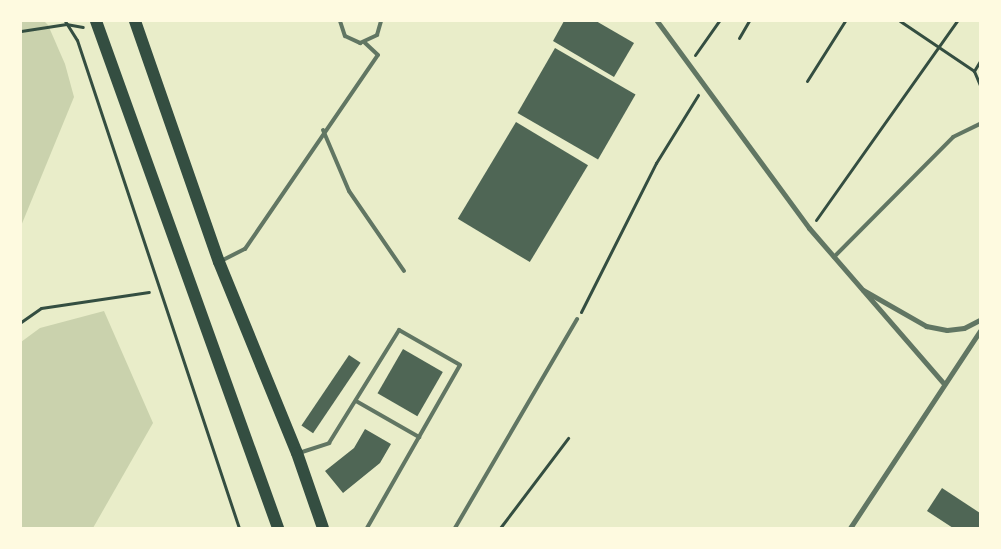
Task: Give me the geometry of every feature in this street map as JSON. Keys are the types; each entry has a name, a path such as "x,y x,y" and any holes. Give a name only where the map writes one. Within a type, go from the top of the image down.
{"main road":[{"path":"135,21 219,262 297,453 323,528"},
{"path":"98,25 278,528"}],"street":[{"path":"657,21 809,228 944,384"},
{"path":"859,287 926,326 948,330 964,328 980,320"},
{"path":"850,528 980,331"}],"lane":[{"path":"219,262 245,249 324,130 378,55 365,43 353,42 345,36 340,21"},
{"path":"365,43 377,35 381,21"},
{"path":"834,258 953,138 980,124"},
{"path":"324,130 349,191 404,270"},
{"path":"455,528 578,319"},
{"path":"297,453 329,444 399,330 460,365 367,528"},
{"path":"356,401 419,437"}],"path":[{"path":"688,63 719,21"},
{"path":"739,38 749,21"},
{"path":"808,81 845,21"},
{"path":"900,21 974,71 980,85"},
{"path":"809,228 824,212 957,21"},
{"path":"21,30 66,23 98,25"},
{"path":"66,23 77,40 239,528"},
{"path":"974,71 980,61"},
{"path":"578,319 656,163 704,86"},
{"path":"21,322 41,308 149,292"},
{"path":"500,528 568,438"}],"green space":[{"path":"21,21 44,21 48,25 65,64 74,97 21,226"},
{"path":"104,311 153,423 93,528 21,528 21,342 40,328"}],"building":[{"path":"564,21 596,21 634,43 614,77 553,41"},
{"path":"555,48 636,94 598,159 518,113"},
{"path":"516,122 588,165 530,262 458,219"},
{"path":"403,349 443,372 417,416 378,393"},
{"path":"349,355 361,363 313,433 301,425"},
{"path":"365,429 391,444 380,463 343,493 325,471 354,448"},
{"path":"942,488 980,513 980,528 953,528 927,511"}]}
